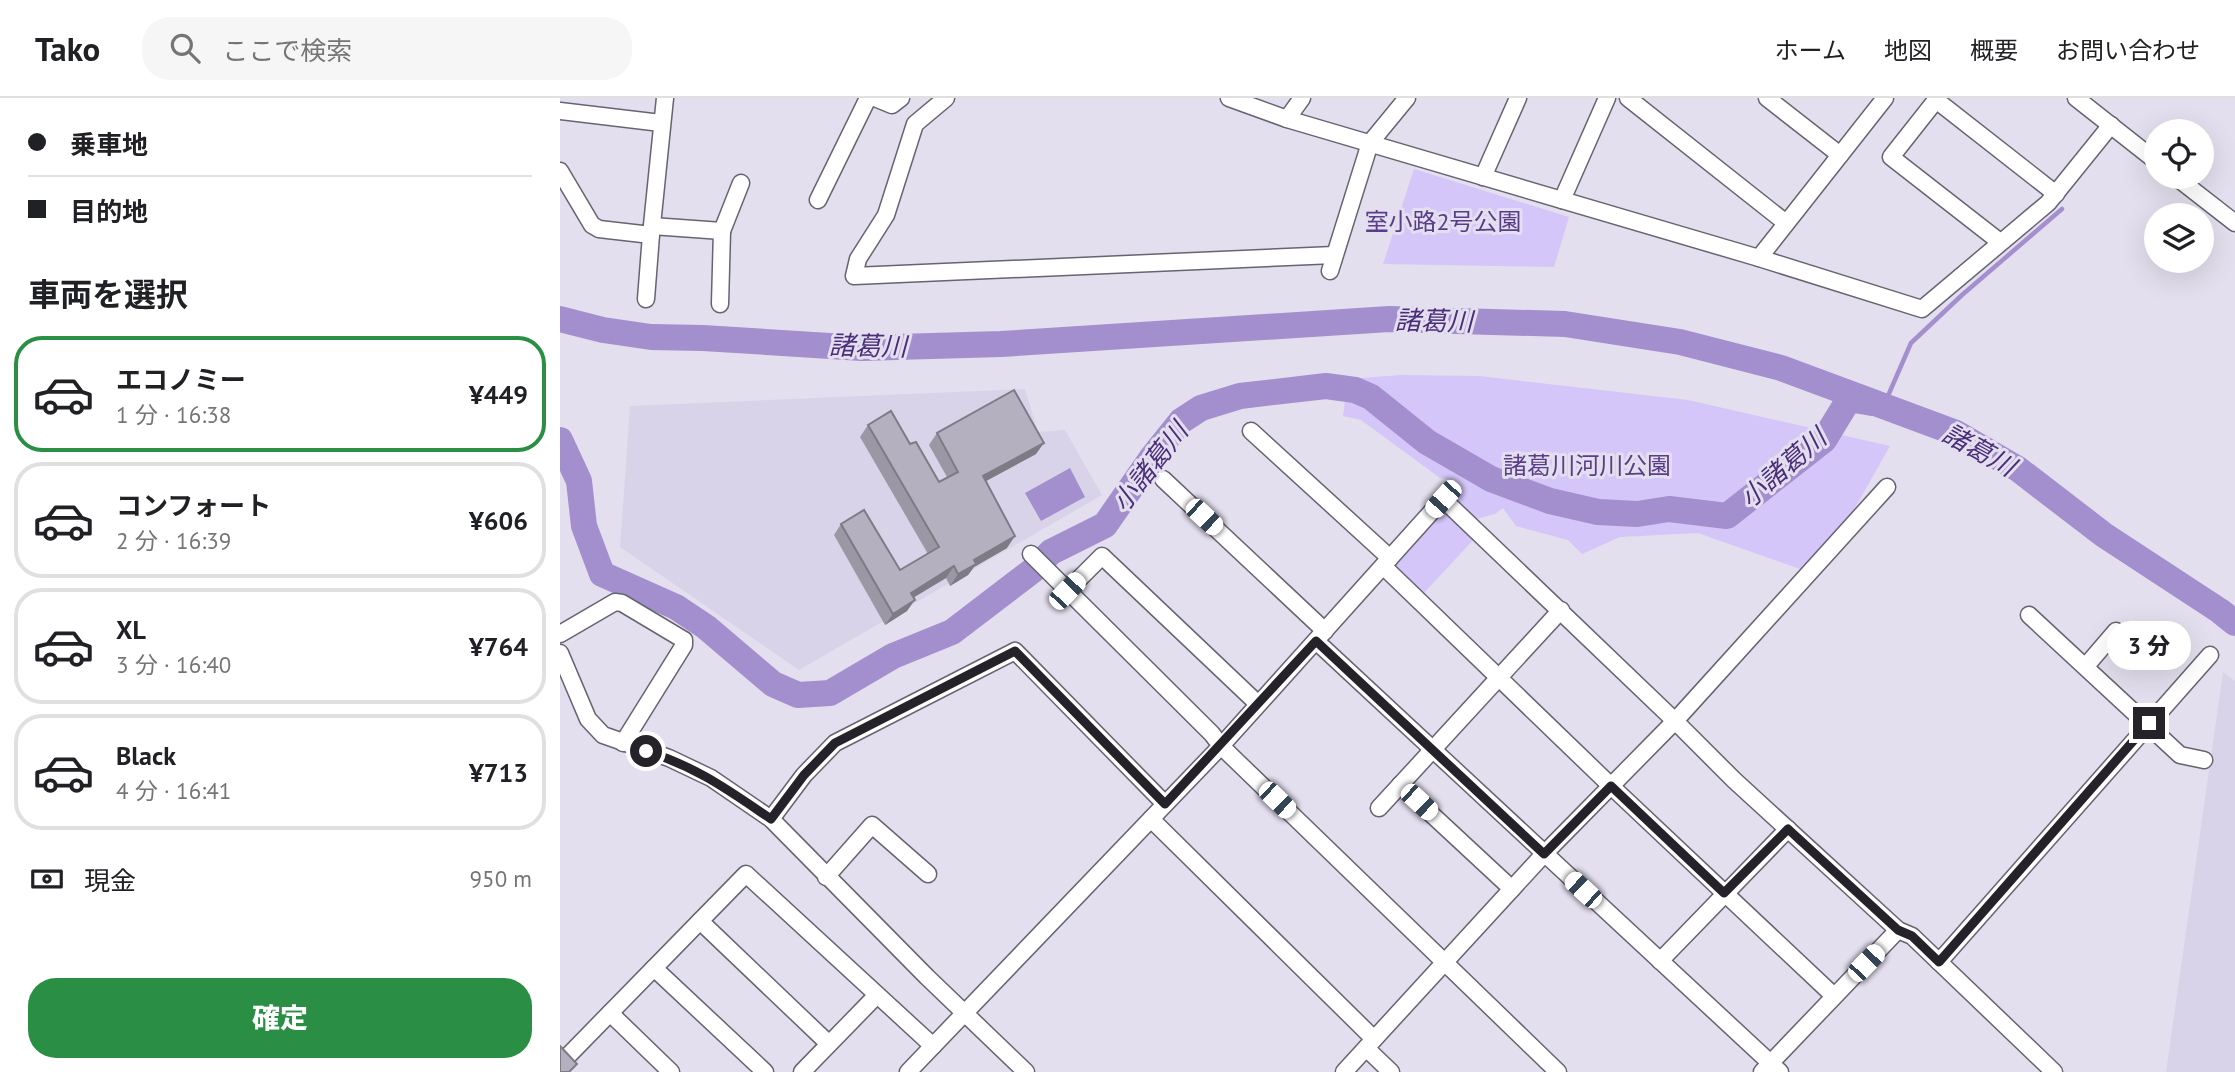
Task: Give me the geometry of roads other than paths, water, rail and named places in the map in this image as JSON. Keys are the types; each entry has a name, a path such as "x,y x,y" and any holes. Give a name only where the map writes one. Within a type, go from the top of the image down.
{"street":[{"path":"646,299 664,98"},
{"path":"818,200 869,98"},
{"path":"874,98 892,105 901,98"},
{"path":"1229,98 1287,119 1923,309 2048,203 2111,125"},
{"path":"1287,119 1302,98"},
{"path":"937,101 915,124 886,215 858,259 854,276 1332,263 1370,143 1407,98"},
{"path":"1483,177 1518,98"},
{"path":"1562,200 1607,98"},
{"path":"1628,98 1786,223"},
{"path":"1767,98 1840,155"},
{"path":"1759,258 1885,98"},
{"path":"2076,98 2144,151"},
{"path":"2000,242 1891,157 1936,100 2056,194"},
{"path":"560,111 661,123"},
{"path":"560,171 593,225 599,229 722,231"},
{"path":"720,304 722,231 741,183"},
{"path":"2191,189 2235,223"},
{"path":"1251,430 1386,562 1499,678 1834,996"},
{"path":"1163,479 1433,750 1660,961 1771,1069 1834,996 1898,930"},
{"path":"1344,1072 1544,854 1675,721 1887,487"},
{"path":"913,1070 1221,746 1443,499 1734,780 1898,930 1912,936 2054,1072"},
{"path":"1067,591 1102,556 1258,704"},
{"path":"1037,560 1212,733 1221,746 1551,1070"},
{"path":"560,634 615,602 622,603 684,640 684,645 624,743"},
{"path":"1379,808 1560,610"},
{"path":"2029,615 2149,723 2180,755 2204,760"},
{"path":"2086,666 2116,631"},
{"path":"771,819 804,775 835,743 1015,651 1165,804"},
{"path":"560,653 588,719 603,735 669,758 711,778 771,819 964,1014 1026,1072"},
{"path":"1939,962 2210,655"},
{"path":"1400,785 1512,889"},
{"path":"1151,819 1370,1044 1391,1072"},
{"path":"826,877 872,825 928,874"},
{"path":"1660,961 1788,829"},
{"path":"566,1063 610,1013 746,874 933,1046"},
{"path":"700,921 829,1044"},
{"path":"654,968 765,1072"},
{"path":"802,1072 877,995"},
{"path":"610,1013 671,1072"}],"waterway":[{"path":"1884,405 1911,343 2062,209"},
{"name":"諸葛川","path":"560,319 603,330 651,337 862,348 1001,344 1389,319 1565,324 1680,342 1781,368 1956,433 2018,469 2104,535 2235,623"},
{"name":"小諸葛川","path":"560,440 579,481 584,526 602,574 676,607 706,627 773,684 798,695 830,693 893,656 952,632 1032,571 1051,552 1105,525 1181,421 1201,408 1240,396 1326,386 1355,390 1371,397 1427,442 1491,479 1550,501 1598,512 1637,514 1669,509 1727,516 1824,440 1849,399 1872,403"}],"park label":[{"name":"室小路2号公園","path":"1443,222"},
{"name":"諸葛川河川公園","path":"1587,466"}]}
